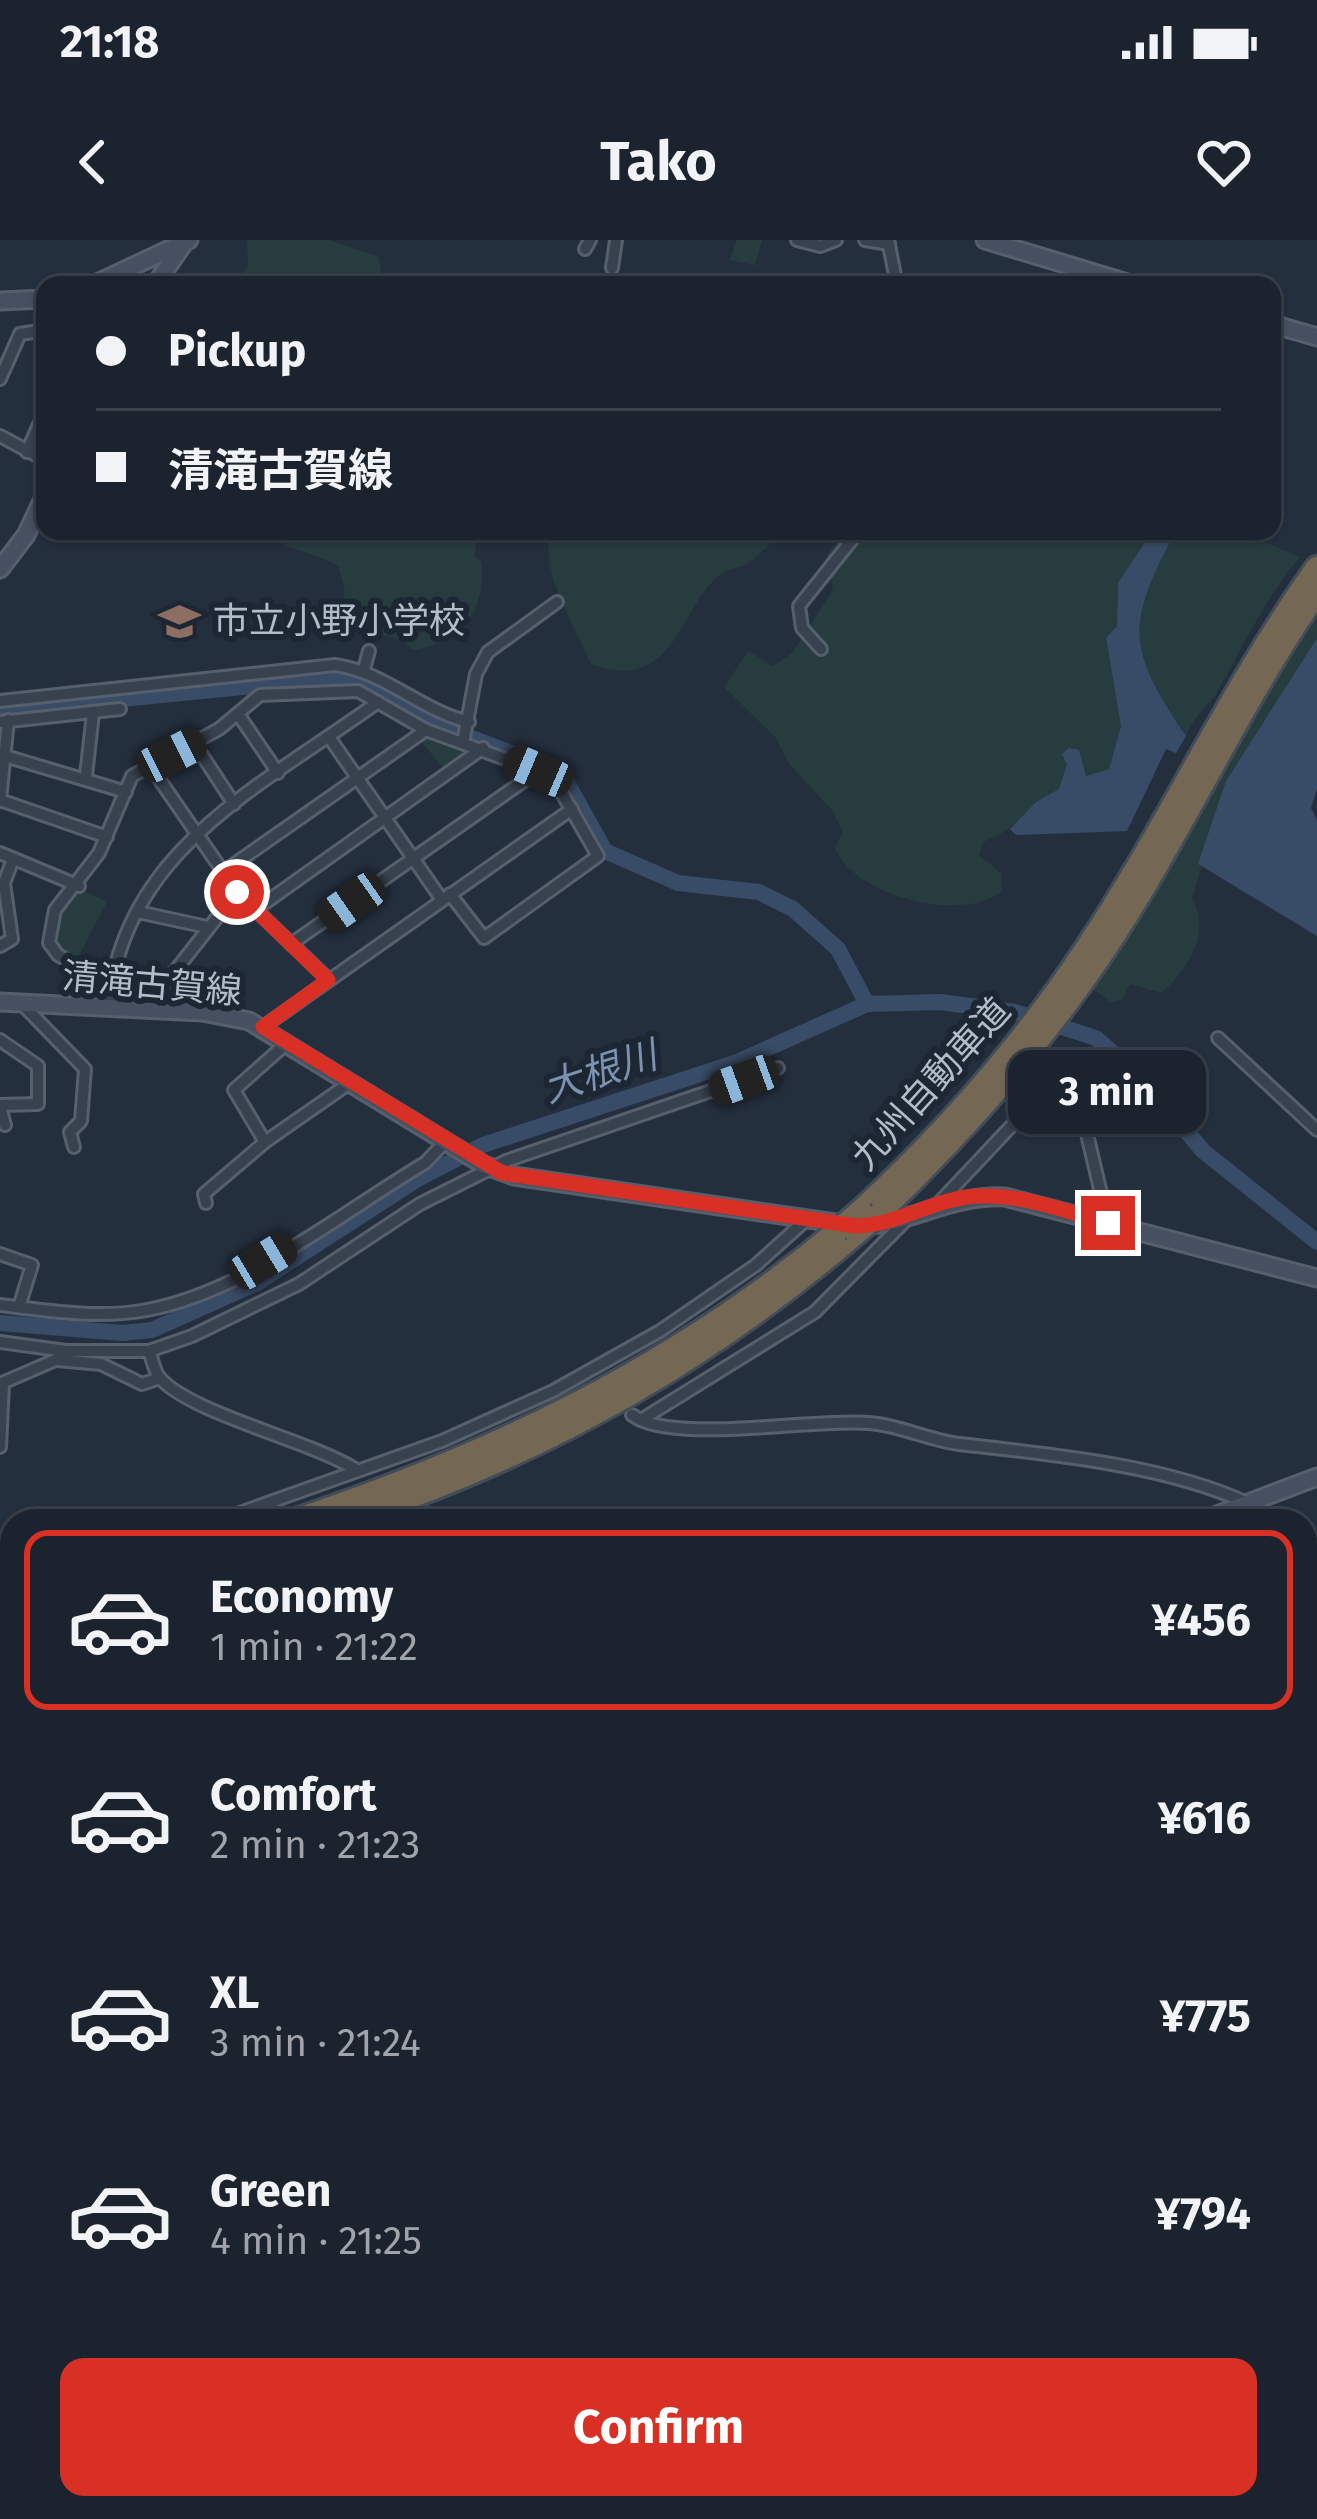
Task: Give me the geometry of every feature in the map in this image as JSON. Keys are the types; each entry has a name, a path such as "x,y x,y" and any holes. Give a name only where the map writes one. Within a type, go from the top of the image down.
{"highway":[{"name":"九州自動車道","path":"1066,991 1258,653 1317,567"},
{"name":"九州自動車道","path":"374,1509 502,1460 653,1383 737,1329 871,1212 1028,1042 1066,991 1163,855 1253,690 1317,593"},
{"name":"九州自動車道","path":"325,1509 454,1463 566,1413 708,1330 847,1232"}],"main road":[{"path":"985,240 1104,276"},
{"path":"114,276 187,241"},
{"path":"159,276 187,241"},
{"path":"138,265 148,269 150,276"},
{"path":"0,302 36,300"},
{"path":"1281,327 1317,338"},
{"path":"3,560 36,510"},
{"name":"清滝古賀線","path":"0,1002 236,1017 263,1027 488,1167 856,1226 909,1217 967,1197 1005,1197 1317,1278"},
{"path":"1233,1509 1317,1477"}],"street":[{"path":"611,268 616,240"},
{"path":"797,240 820,246 836,240"},
{"path":"865,240 889,242 895,276"},
{"path":"0,379 20,334 36,331"},
{"path":"27,452 36,431"},
{"path":"0,436 36,456"},
{"path":"821,649 802,628 800,606 852,540"},
{"path":"464,743 476,674 488,652 557,602"},
{"path":"364,669 369,651"},
{"path":"0,701 298,668 364,669 446,716 469,722"},
{"path":"110,985 58,955 49,943 55,910 79,886 107,837 132,776 194,743 260,695 342,689 378,702 426,730 538,771 555,781 598,856 484,938 414,859 329,737"},
{"path":"109,1006 115,956 174,852 195,832 378,702"},
{"path":"107,837 0,801 4,721 120,710"},
{"path":"86,776 93,713"},
{"path":"238,714 278,773"},
{"path":"223,872 426,730"},
{"path":"194,743 234,804"},
{"path":"255,910 483,748"},
{"path":"5,756 86,776 126,792"},
{"path":"150,766 237,892 328,980"},
{"path":"291,944 538,771"},
{"path":"263,1027 572,808"},
{"path":"0,854 79,886"},
{"path":"0,946 12,939 4,883 14,859"},
{"path":"146,1008 237,892"},
{"path":"138,912 207,928"},
{"path":"21,1003 85,1070 81,1121 70,1132 74,1147"},
{"path":"1219,1038 1317,1130"},
{"path":"0,1040 38,1066 38,1104 0,1106 5,1125"},
{"path":"265,1142 234,1090 288,1042"},
{"path":"0,1447 1,1384 62,1356 149,1351 299,1284 420,1204 488,1167 778,1068"},
{"path":"206,1203 204,1194 265,1142 351,1082"},
{"path":"936,1206 1032,1104"},
{"path":"1087,1134 1108,1223"},
{"path":"0,1305 108,1315 151,1309 206,1291 425,1163 446,1141"},
{"path":"909,1217 815,1312 636,1418 700,1428 873,1423 958,1444 1017,1447 1180,1478 1247,1504"},
{"path":"249,1509 490,1421 600,1365 756,1265 807,1219"},
{"path":"0,1254 32,1265 19,1307"},
{"path":"0,1342 101,1364 142,1384 160,1378"},
{"path":"149,1351 160,1378 229,1416 328,1452 355,1469"},
{"path":"600,1365 608,1378"}],"green space":[{"path":"247,240 329,240 379,257 382,276 238,276 248,267"},
{"path":"737,240 762,240 755,265 730,260"},
{"path":"276,540 476,540 475,557 482,562 480,596 458,632 430,646 413,650 401,640 376,633 363,641 365,629 340,611 345,592 339,567"},
{"path":"549,540 776,540 750,562 724,572 708,586 660,657 643,667 620,670 591,664 554,581"},
{"path":"838,540 1146,540 1118,583 1117,626 1106,638 1121,726 1109,769 1086,776 1067,764 1059,790 983,842 979,855 1001,873 1002,891 985,901 962,905 911,900 863,879 845,864 835,847 843,832 833,811 789,764 776,738 724,687 748,651 773,666 792,653 833,590 827,555"},
{"path":"1171,540 1259,540 1300,557 1186,736 1143,658 1141,614"},
{"path":"1317,614 1317,638 1226,781 1192,899 1199,925 1188,962 1161,993 1130,984 1123,999 1111,1002 1091,988"},
{"path":"426,734 474,748 445,771 419,738"},
{"path":"81,890 107,902 76,961 64,953 53,935 57,917"}],"water":[{"path":"1146,540 1171,540 1148,590 1140,636 1152,680 1186,736 1176,753 1166,749 1127,831 1016,835 1010,829 1036,802 1059,789 1067,764 1062,754 1069,748 1079,750 1086,776 1109,769 1121,726 1106,638 1117,626 1118,583"},
{"path":"1317,638 1317,789 1311,808 1317,820 1317,936 1198,864 1226,781"}],"waterway":[{"path":"0,711 335,678 379,690 445,728 561,772 605,851 678,883 759,892 793,909 838,949 867,1004"},
{"name":"大根川","path":"0,1323 123,1333 152,1330 257,1283 416,1180 483,1145 737,1062 867,1004 940,1002 1015,1012 1096,1038 1145,1082 1203,1151 1317,1242"}],"place":[{"name":"市立小野小学校","path":"179,621"}],"route":[{"path":"237,892 328,980 263,1027 493,1170 856,1226 883,1225 954,1200 980,1196 1021,1200 1108,1223"}]}
